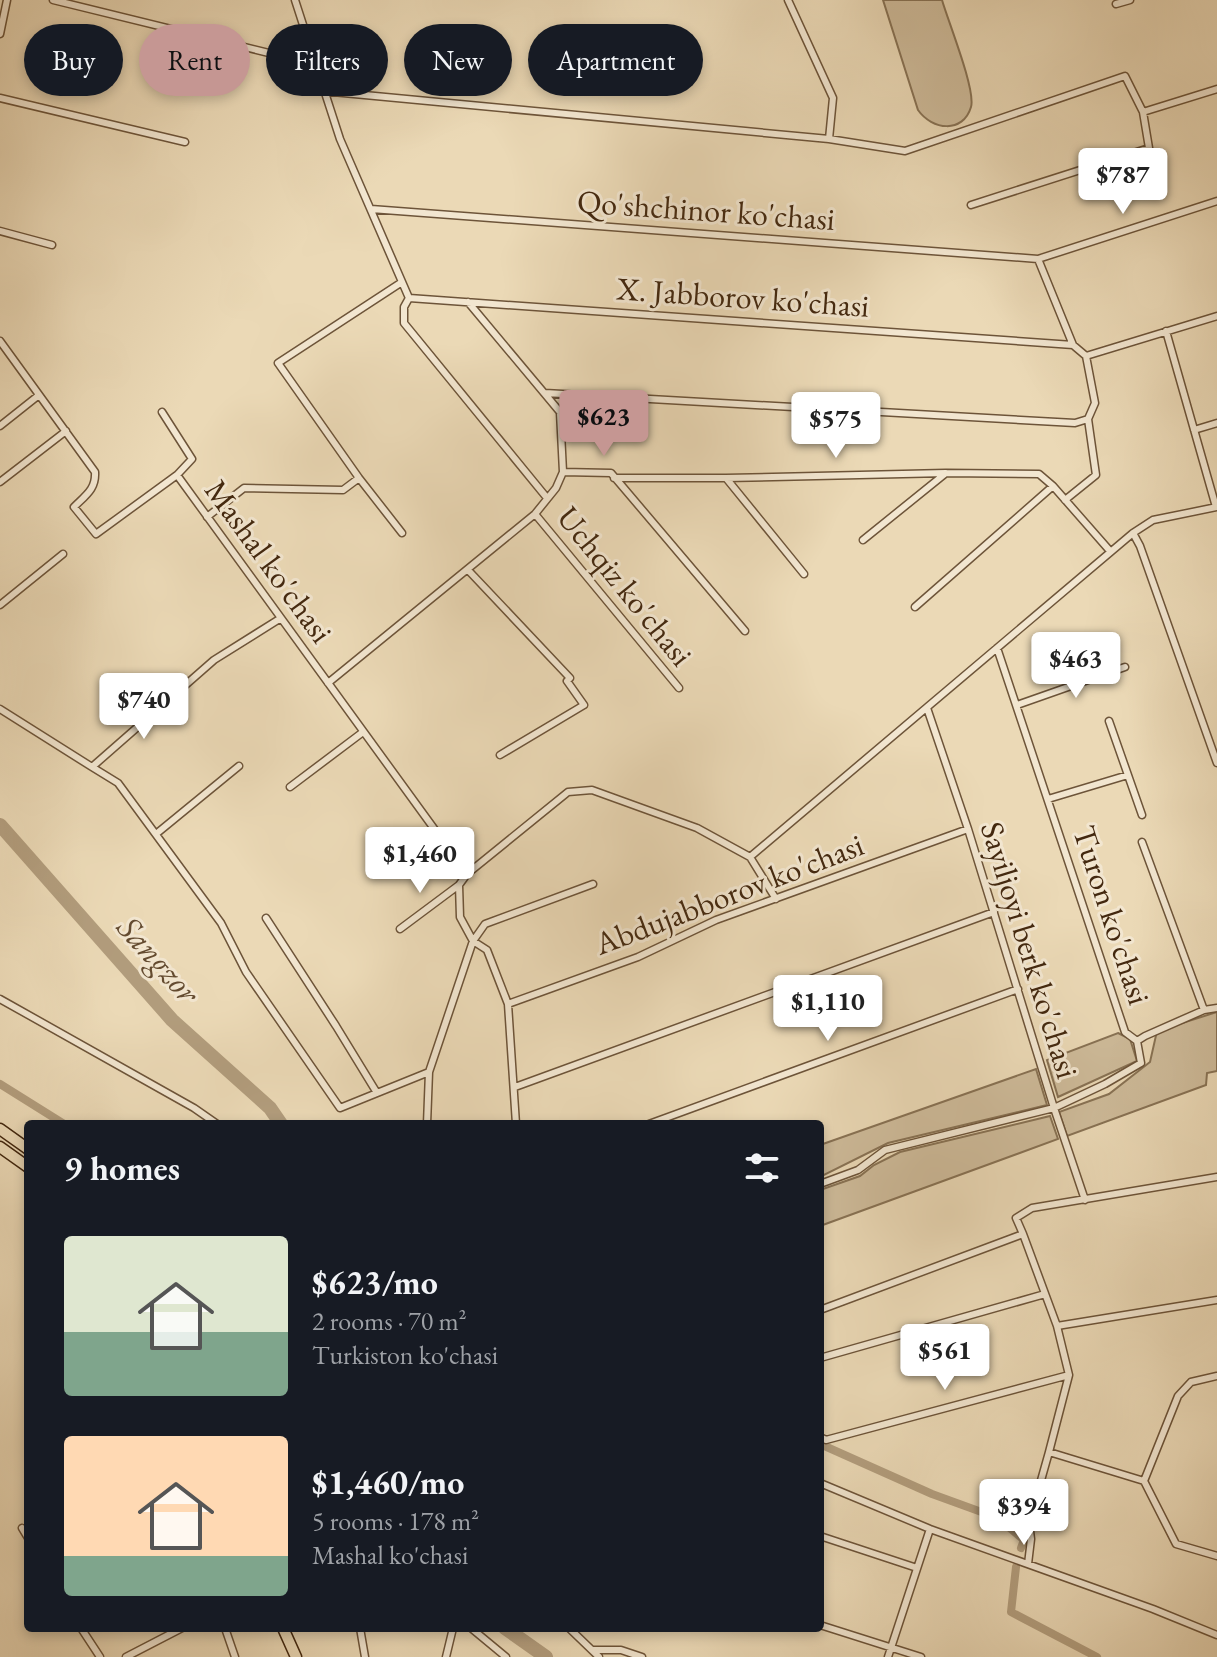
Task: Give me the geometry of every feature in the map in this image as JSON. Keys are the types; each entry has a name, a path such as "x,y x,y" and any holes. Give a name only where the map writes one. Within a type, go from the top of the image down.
{"main road":[{"path":"0,1129 24,1146"},
{"path":"0,1147 24,1164"},
{"path":"285,1632 296,1657"}],"street":[{"path":"0,34 7,0"},
{"path":"53,0 266,52"},
{"name":"Uchqiz ko'chasi","path":"295,0 302,24"},
{"path":"788,0 833,98 829,139"},
{"path":"1116,4 1130,0"},
{"path":"375,96 829,139 905,151 1125,76 1143,112 1149,148 971,205"},
{"path":"1143,112 1217,89"},
{"name":"Uchqiz ko'chasi","path":"324,96 409,298 404,307 404,323 547,498"},
{"path":"0,98 185,142"},
{"path":"1065,500 1096,475 1088,419 1095,403 1086,356 1073,345 1038,259 1217,201"},
{"name":"Qo'shchinor ko'chasi","path":"371,209 1038,259"},
{"path":"0,231 52,245"},
{"path":"402,282 278,363 402,533"},
{"name":"X. Jabborov ko'chasi","path":"409,298 1073,345"},
{"path":"328,683 535,514 563,472 560,412 468,302"},
{"path":"1086,356 1217,316"},
{"path":"750,857 1133,533 1153,520 1216,507 1166,331"},
{"name":"Mashal ko'chasi","path":"0,341 95,472 96,483 92,490 74,507 96,534 177,475 467,874"},
{"path":"545,393 1075,423 1088,419"},
{"path":"0,426 39,395"},
{"path":"162,412 192,459 177,475"},
{"path":"1194,430 1217,423"},
{"path":"0,482 66,431"},
{"path":"563,472 611,473 745,631"},
{"path":"863,540 946,473"},
{"path":"614,478 1039,474 1110,551"},
{"path":"207,517 244,488 343,490 359,478"},
{"path":"726,478 804,574"},
{"path":"915,607 1053,486"},
{"name":"Uchqiz ko'chasi","path":"535,514 679,688"},
{"path":"1133,533 1214,747 1217,763"},
{"path":"0,605 63,554"},
{"path":"468,570 570,678 567,681 584,705 500,755"},
{"path":"92,767 214,660 281,618"},
{"name":"Turon ko'chasi","path":"997,648 1125,1032 1137,1041"},
{"path":"1017,705 1125,667"},
{"name":"Sayiljoyi berk ko'chasi","path":"824,1183 858,1170 885,1150 1054,1108 968,829 927,708"},
{"path":"0,709 118,783 221,923 246,972 340,1108 429,1072"},
{"name":"Turon ko'chasi","path":"1109,721 1142,815"},
{"path":"290,787 363,732"},
{"path":"156,834 239,766"},
{"name":"Turon ko'chasi","path":"1048,799 1128,775"},
{"path":"400,929 459,885 467,874 568,792 592,790 697,828 750,857 776,899"},
{"name":"Abdujabborov ko'chasi","path":"508,1004 638,957 716,920 968,829"},
{"path":"1142,842 1204,1010"},
{"path":"427,1120 429,1072 473,941 485,924 593,884"},
{"path":"459,885 460,917 473,941 487,950 508,1004 516,1120"},
{"path":"515,1087 994,912"},
{"path":"266,918 377,1093"},
{"path":"660,1120 1018,989"},
{"path":"0,999 211,1120"},
{"path":"1085,1200 1054,1108 1141,1063 1137,1041 1160,1027 1217,1008"},
{"path":"1028,1564 1029,1523 1069,1375 1057,1326 1016,1218 1032,1208 1217,1177"},
{"path":"824,1309 1023,1234"},
{"path":"824,1357 1045,1294"},
{"path":"1057,1326 1217,1300"},
{"path":"824,1439 1069,1375"},
{"path":"1144,1481 1178,1396 1191,1382 1217,1376"},
{"path":"1049,1452 1144,1481 1176,1544 1217,1556"},
{"path":"824,1485 930,1529 1217,1635"},
{"path":"888,1657 930,1529"},
{"path":"824,1537 917,1568"},
{"path":"824,1626 921,1657"},
{"path":"84,1632 100,1657"},
{"path":"126,1657 174,1632"},
{"path":"226,1632 235,1657"},
{"path":"361,1632 365,1657"},
{"path":"446,1657 452,1632"},
{"path":"476,1632 506,1657"},
{"path":"573,1632 599,1657"},
{"path":"592,1650 621,1650 642,1657"}],"shaded area":[{"path":"883,0 942,0 966,71 971,98 971,107 961,122 939,125 918,110"},
{"path":"1217,1012 1217,1071 1207,1073 1206,1085 1067,1136 1059,1112 1109,1094 1150,1062 1157,1031"},
{"path":"1118,1033 1130,1039 1137,1061 1058,1097 1047,1060"},
{"path":"1036,1069 1047,1105 888,1143 824,1175 824,1144"},
{"path":"1050,1116 1058,1139 824,1225 824,1189 860,1176 900,1152"}],"waterway":[{"name":"Sangzor","path":"0,825 172,1020 270,1108 278,1120"},
{"path":"0,1084 58,1120"},
{"path":"824,1446 932,1494 998,1518 1024,1540 1021,1548"},
{"path":"1016,1567 1011,1612 1097,1657"},
{"name":"Sangzor","path":"511,1632 546,1657"}]}
